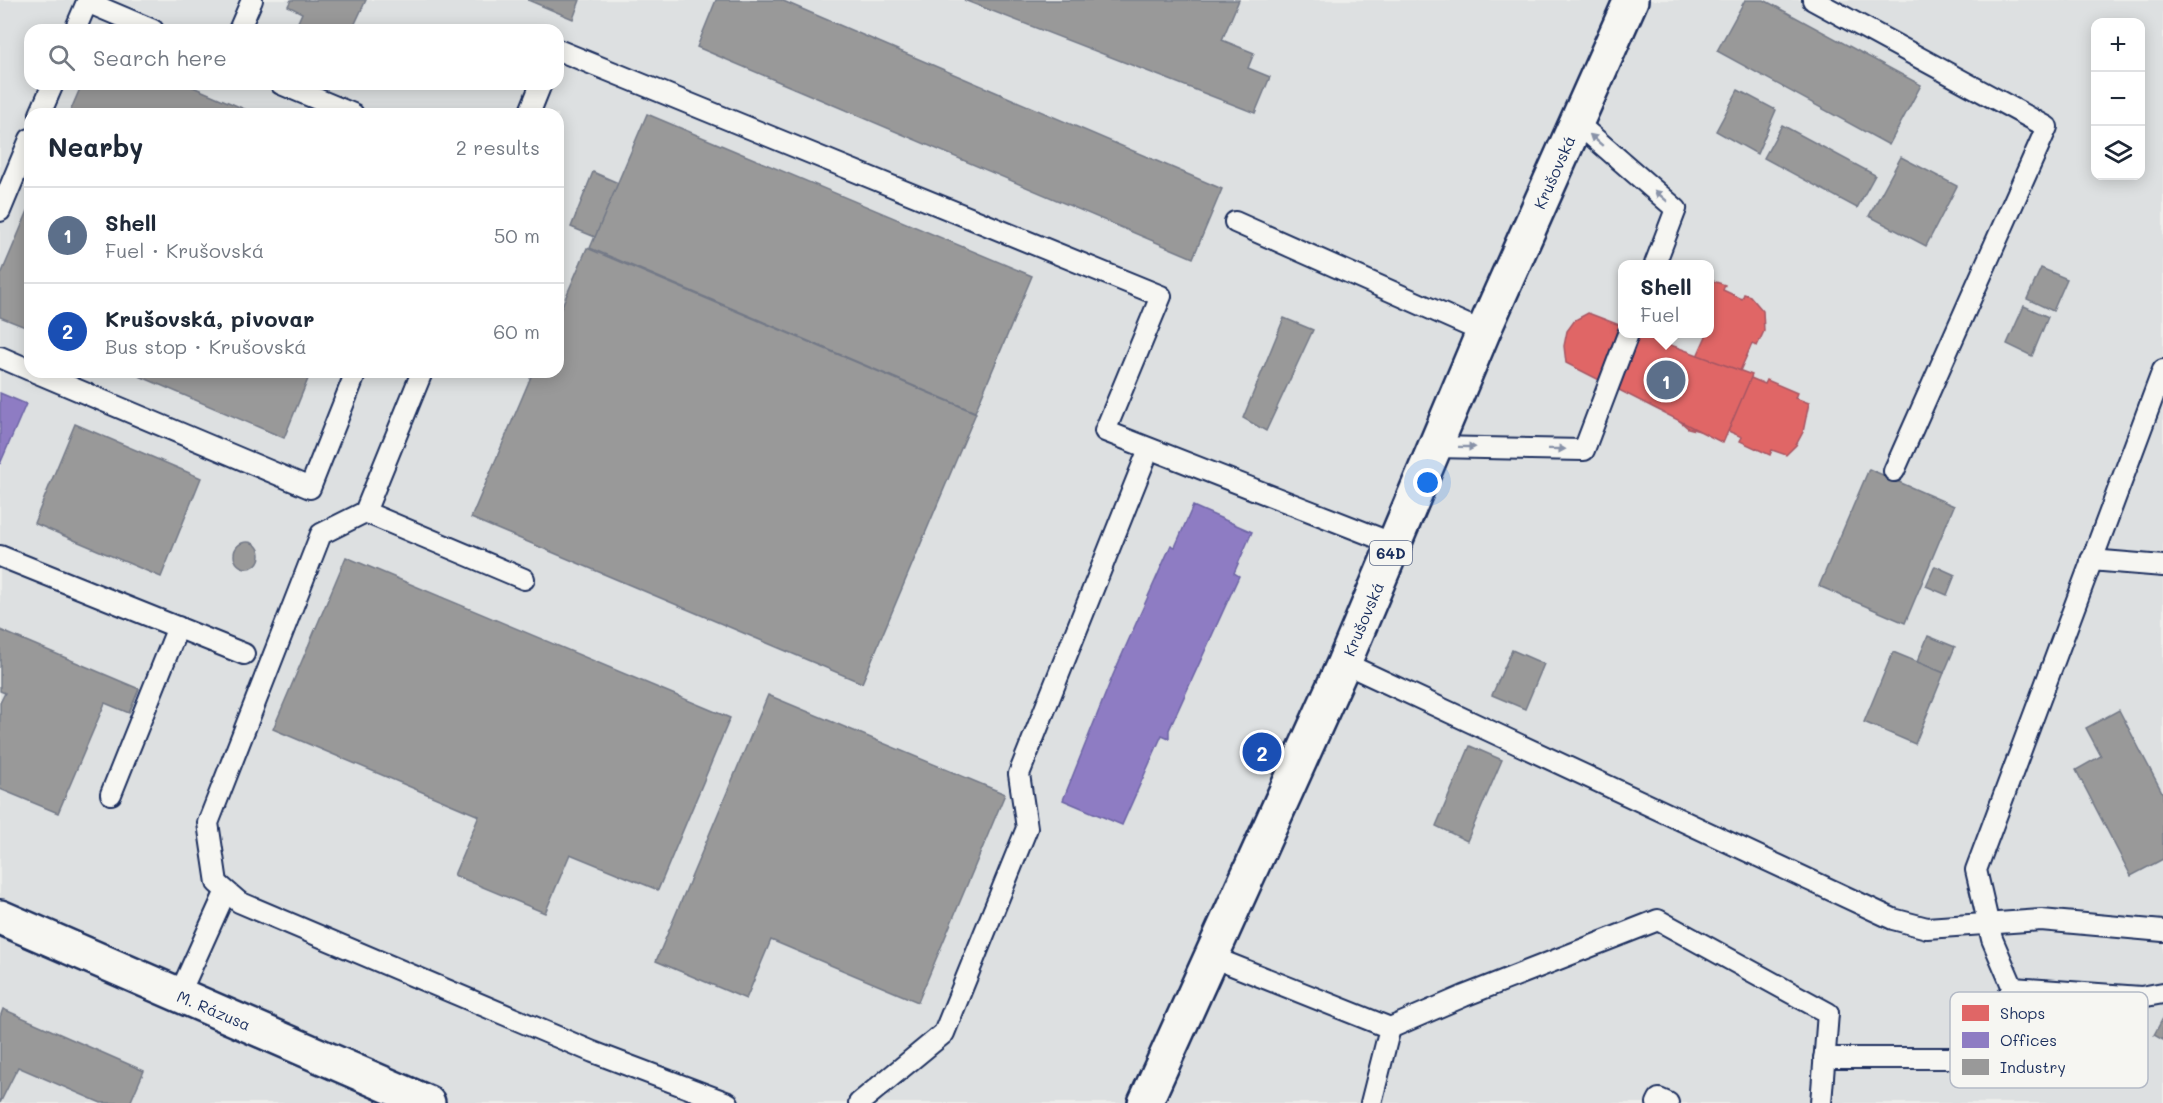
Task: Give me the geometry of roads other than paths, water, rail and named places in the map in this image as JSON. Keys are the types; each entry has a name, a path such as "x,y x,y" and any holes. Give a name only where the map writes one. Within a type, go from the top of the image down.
{"main road":[{"name":"Krušovská","path":"1145,1103 1344,663 1483,332 1630,0"},
{"name":"M. Rázusa","path":"0,917 428,1103"}],"lane":[{"path":"242,24 252,0"},
{"path":"1814,0 2047,127 1894,471"},
{"path":"78,24 87,2 139,24"},
{"path":"564,52 1161,296 1105,431 1394,544"},
{"path":"43,108 50,90"},
{"path":"295,90 338,108"},
{"path":"531,108 539,90"},
{"path":"1576,122 1676,209 1657,260"},
{"path":"0,211 24,153"},
{"path":"1235,222 1483,332"},
{"path":"1435,447 1584,450 1626,338"},
{"path":"0,357 24,367"},
{"path":"2013,988 1992,939 1976,870 2163,370"},
{"path":"49,378 310,488 354,378"},
{"path":"420,378 365,512 321,534 208,824 217,883 225,893 238,902 593,1052 728,1103"},
{"path":"859,1103 944,1033 1027,828 1019,774 1149,449"},
{"path":"365,512 524,579"},
{"path":"0,556 244,654"},
{"path":"2091,560 2163,566"},
{"path":"111,794 178,627"},
{"path":"1344,663 1893,919 1927,928 2041,920 2163,931"},
{"path":"179,995 225,893"},
{"path":"1212,957 1390,1028 1464,996 1658,920 1828,1013 1821,1103"},
{"path":"2013,988 2070,992"},
{"path":"2011,992 2013,988"},
{"path":"2148,996 2163,993"},
{"path":"1371,1103 1390,1028"},
{"path":"1824,1058 1950,1058"},
{"path":"1657,1103 1659,1099 1668,1103"}],"place":[{"name":"Shell","path":"1666,380"},
{"name":"Krušovská, pivovar","path":"1262,752"}]}
